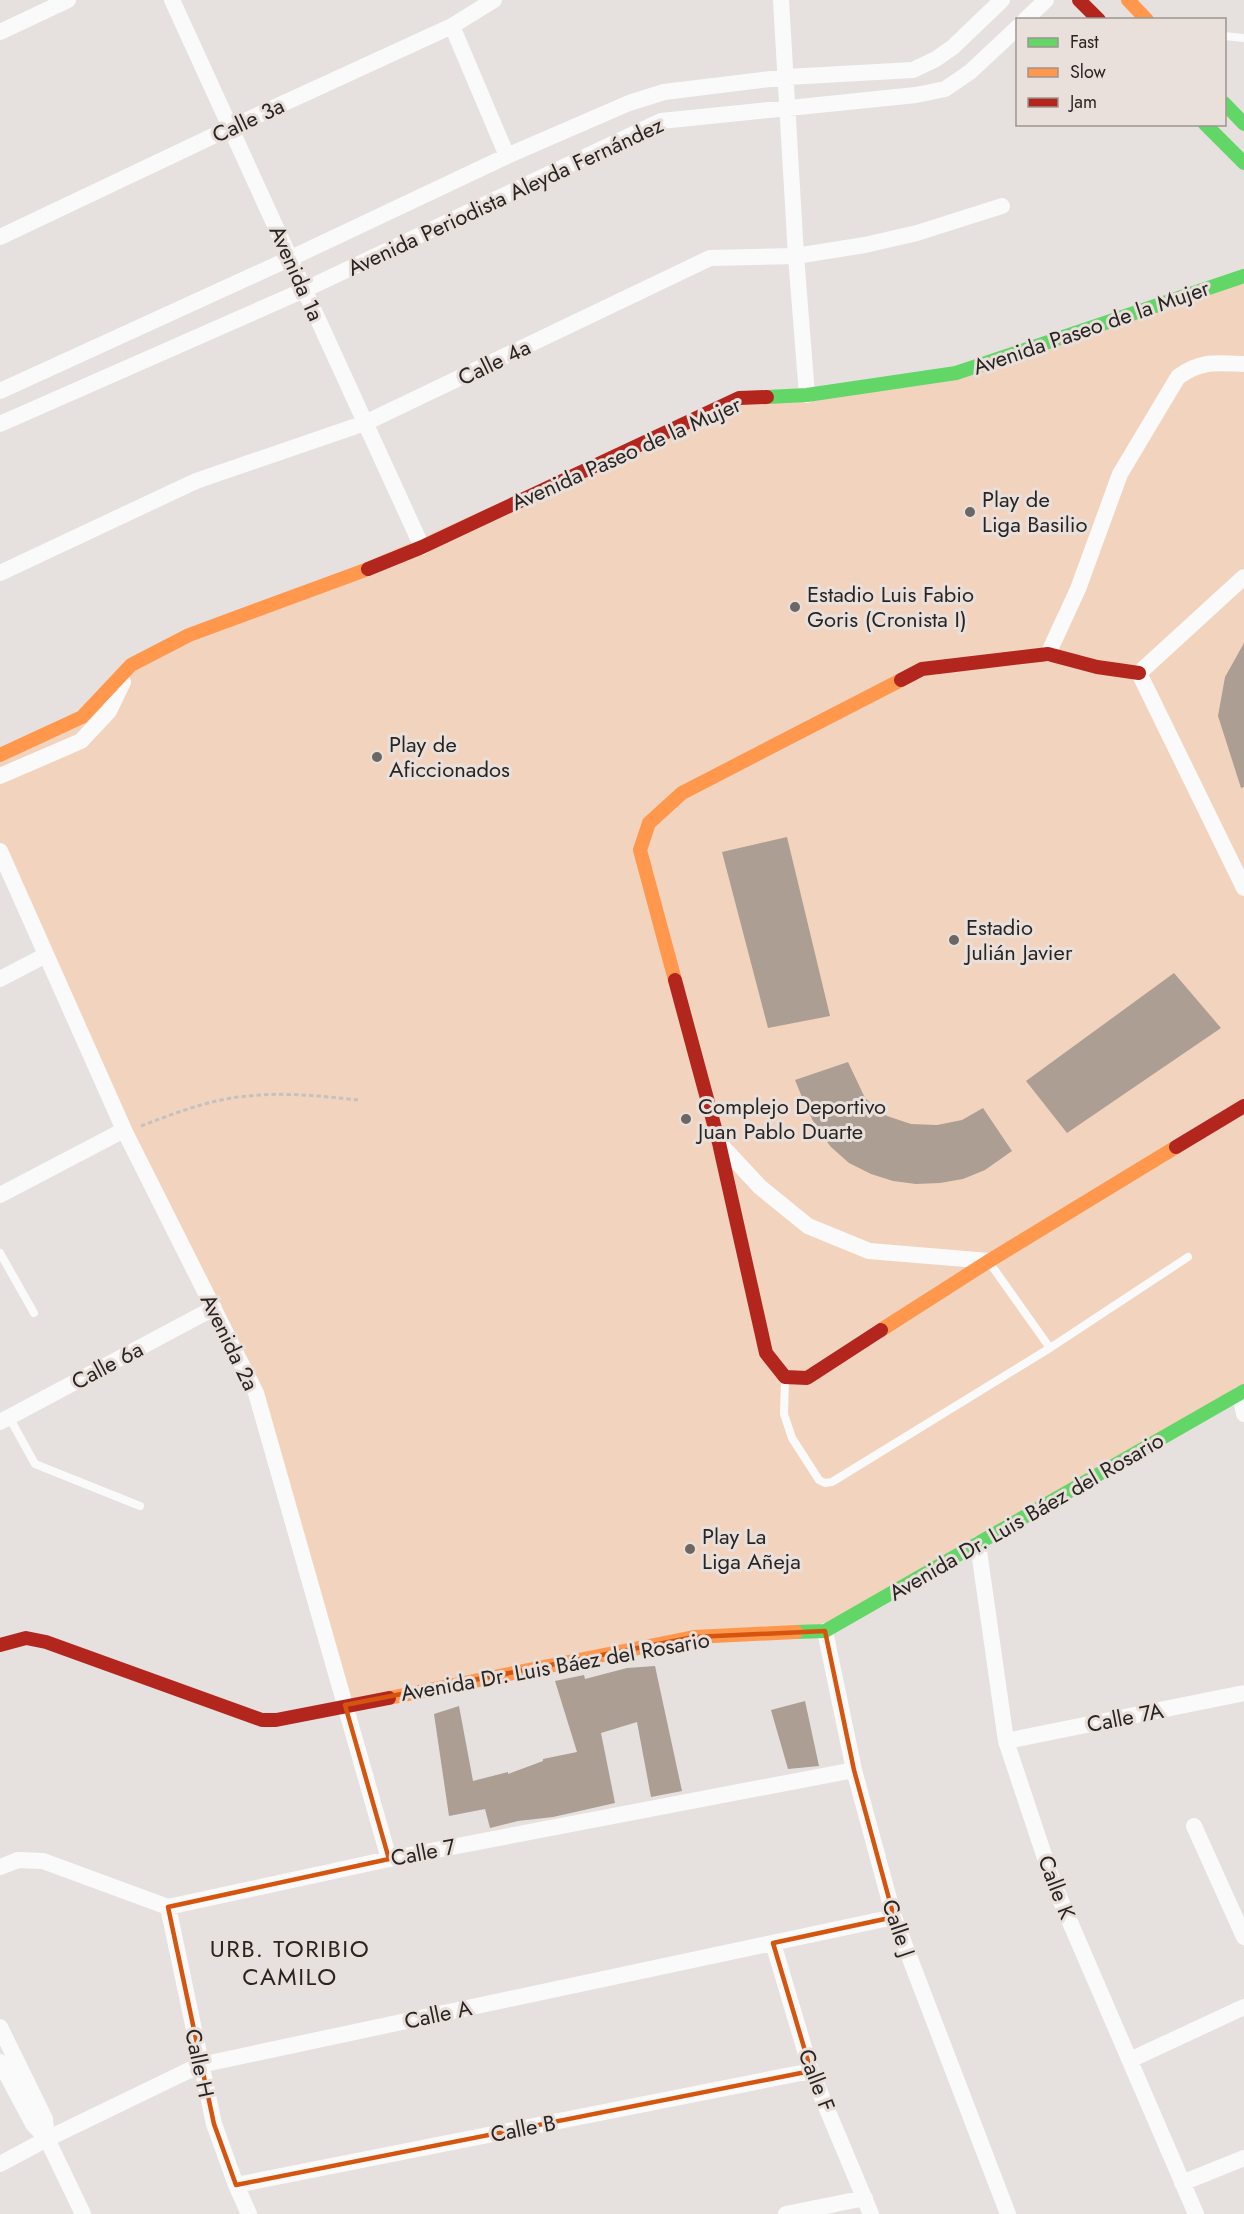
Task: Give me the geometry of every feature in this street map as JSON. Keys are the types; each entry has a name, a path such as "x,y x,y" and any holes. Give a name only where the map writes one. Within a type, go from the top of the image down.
{"street":[{"path":"0,32 68,0"},
{"name":"Avenida 1a","path":"172,0 422,547"},
{"name":"Calle 3a","path":"0,237 452,26 494,0"},
{"path":"781,0 787,77 786,107 807,395"},
{"name":"Avenida Periodista Aleyda Fernández","path":"0,391 507,156 648,97 664,92 787,77 913,70 936,59 953,47 1002,0"},
{"path":"1027,18 1046,0"},
{"path":"1079,0 1097,18"},
{"path":"1128,0 1145,18"},
{"path":"452,26 507,156"},
{"name":"Avenida Periodista Aleyda Fernández","path":"0,424 304,290 661,121 916,95 945,89 969,72 1016,28"},
{"path":"1226,104 1244,124"},
{"path":"1207,126 1244,163"},
{"name":"Calle 4a","path":"0,573 196,481 365,423 710,258 796,256 865,245 917,233 1002,206"},
{"name":"Avenida Paseo de la Mujer","path":"0,755 82,717 131,665 189,635 344,579 422,547 739,398 807,395 956,373 1244,276"},
{"path":"1048,654 1078,589 1120,474 1178,377 1190,368 1207,363 1244,364"},
{"path":"1139,673 1244,577"},
{"path":"1139,673 1097,667 1048,654 922,669 682,793 649,823 640,850 719,1143 766,1353 785,1377 807,1378 989,1261 1244,1106"},
{"path":"0,776 81,741 109,711 131,665"},
{"path":"1139,673 1244,888"},
{"name":"Avenida 2a","path":"0,851 125,1131 256,1393 389,1859"},
{"path":"0,979 45,955"},
{"path":"0,1195 125,1131"},
{"path":"719,1143 760,1187 808,1226 869,1251 989,1261"},
{"name":"Calle 6a","path":"4,1420 214,1308"},
{"path":"1242,1393 1244,1414"},
{"name":"Avenida Dr. Luis Báez del Rosario","path":"0,1645 26,1638 46,1642 262,1720 276,1720 694,1637 825,1631 1242,1393"},
{"name":"Calle K","path":"978,1544 1006,1741 1054,1885 1196,2214"},
{"name":"Calle J","path":"825,1631 854,1770 894,1917 1008,2214"},
{"name":"Calle 7A","path":"1006,1741 1244,1693"},
{"name":"Calle 7","path":"168,1907 389,1859 854,1770"},
{"path":"1194,1826 1244,1937"},
{"path":"0,1867 18,1860 43,1861 168,1907"},
{"name":"Calle H","path":"168,1907 214,2124 249,2214"},
{"name":"Calle A","path":"0,2164 200,2065 894,1917"},
{"name":"Calle F","path":"773,1942 811,2071 871,2214"},
{"path":"1130,2060 1244,2007"},
{"path":"0,2027 45,2120 47,2139"},
{"path":"0,2062 33,2124 47,2139 83,2214"},
{"name":"Calle B","path":"236,2185 811,2071"},
{"path":"1182,2183 1244,2158"},
{"path":"786,2214 865,2198"}],"lane":[{"path":"1226,36 1244,38"},
{"path":"0,1253 34,1313"},
{"path":"785,1377 784,1414 792,1438 819,1480 825,1483 832,1482 1050,1348 1188,1257"},
{"path":"989,1261 1050,1348"},
{"path":"4,1420 35,1464 140,1506"}],"path":[{"path":"125,1131 190,1108 246,1096 284,1094 358,1100"}],"highlighted area":[{"path":"825,1631 854,1770 894,1917 773,1943 811,2071 236,2185 214,2124 168,1907 389,1859 345,1705 694,1637"}],"shaded area":[{"name":"Complejo Deportivo Juan Pablo Duarte","path":"1244,274 1244,1390 825,1631 694,1637 345,1705 256,1393 0,848 0,755 82,717 131,665 739,398 956,373"}],"building":[{"path":"1244,643 1244,787 1241,788 1218,716 1225,677"},
{"path":"787,837 830,1016 768,1028 722,852"},
{"path":"1174,973 1221,1028 1067,1133 1026,1081"},
{"path":"848,1062 865,1098 887,1116 911,1124 937,1125 962,1120 983,1108 1012,1151 985,1170 963,1179 940,1183 916,1184 893,1181 871,1174 849,1163 831,1147 817,1129 795,1080"},
{"path":"655,1666 682,1791 651,1797 637,1722 601,1733 615,1803 490,1828 485,1809 449,1816 434,1714 459,1706 473,1781 508,1772 508,1774 543,1761 543,1759 577,1752 555,1681 584,1675 585,1679 627,1668"},
{"path":"805,1701 819,1766 788,1769 771,1710"}],"traffic: fast":[{"path":"1226,105 1244,124"},
{"path":"1207,126 1244,163"},
{"path":"767,397 807,395 956,373 1244,276"},
{"path":"796,1632 825,1631 1244,1391"}],"traffic: slow":[{"path":"1128,0 1145,18"},
{"path":"0,755 82,717 131,665 189,635 368,569"},
{"path":"675,980 640,850 649,823 682,793 901,680"},
{"path":"881,1330 1176,1147"},
{"path":"389,1698 694,1637 796,1632"}],"traffic: jam":[{"path":"1079,0 1097,18"},
{"path":"368,569 422,547 739,398 767,397"},
{"path":"901,680 922,669 1048,654 1097,667 1139,673"},
{"path":"675,980 719,1143 766,1353 785,1377 807,1378 881,1330"},
{"path":"1176,1147 1244,1106"},
{"path":"0,1645 26,1638 46,1642 262,1720 276,1720 389,1698"}],"place":[{"name":"Play de Liga Basilio","path":"970,512"},
{"name":"Estadio Luis Fabio Goris (Cronista I)","path":"795,607"},
{"name":"Play de Aficcionados","path":"377,757"},
{"name":"Estadio Julián Javier","path":"954,940"},
{"name":"Complejo Deportivo Juan Pablo Duarte","path":"686,1119"},
{"name":"Play La Liga Añeja","path":"690,1549"}],"district":[{"name":"URB. TORIBIO CAMILO","path":"290,1963"}]}
